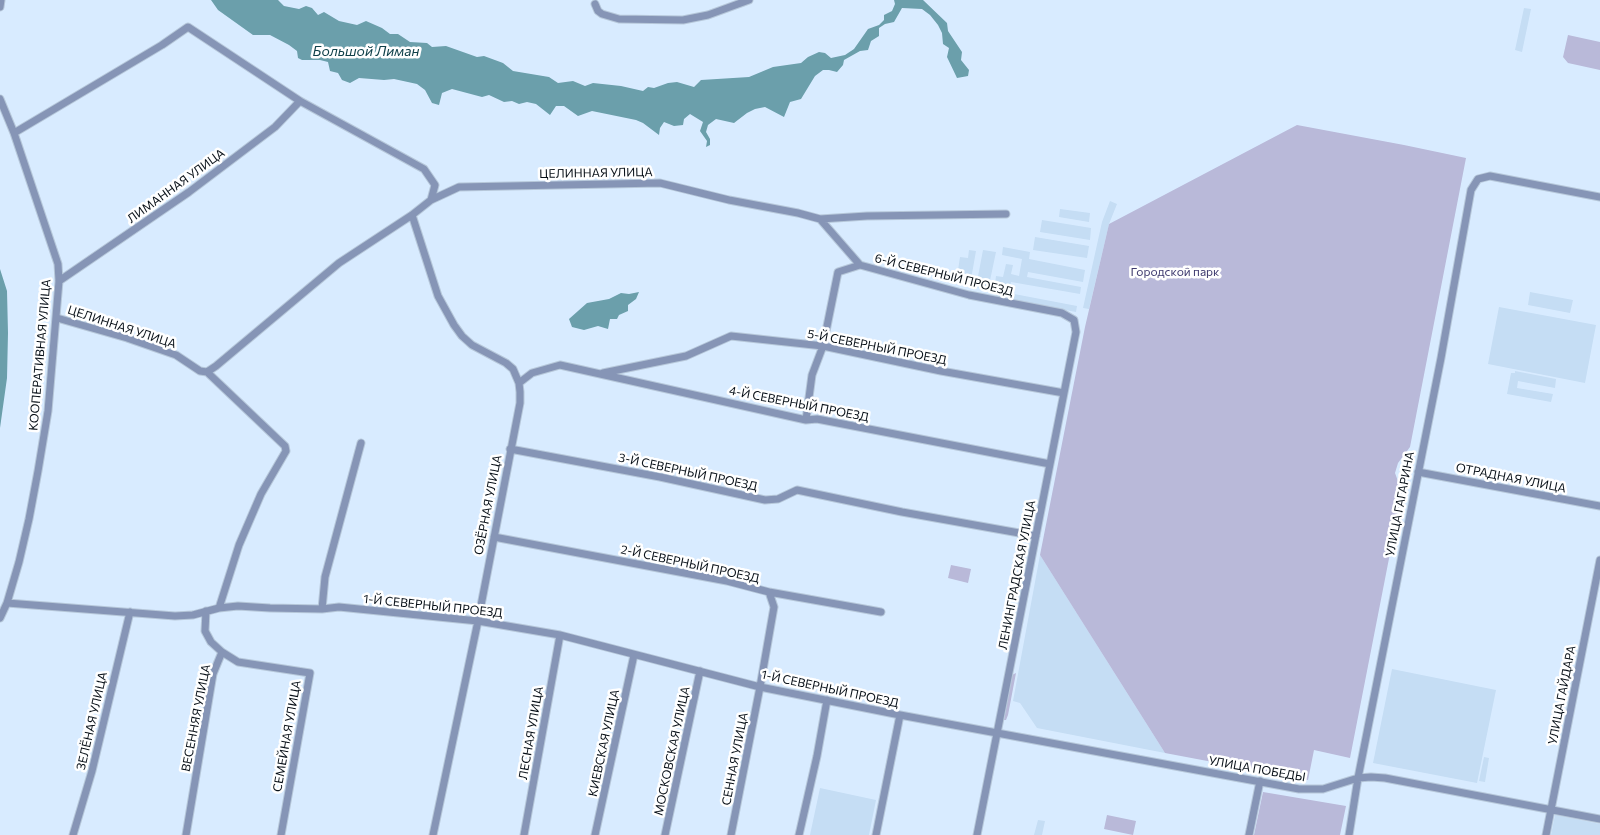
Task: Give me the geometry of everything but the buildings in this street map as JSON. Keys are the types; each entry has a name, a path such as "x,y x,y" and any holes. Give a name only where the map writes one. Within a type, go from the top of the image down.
{"street":[{"path":"0,8 1,0"},
{"path":"595,4 598,11 602,14 614,18 683,20 708,15 748,0"},
{"path":"14,133 162,45 188,27 300,102 424,169 435,185 430,200"},
{"name":"КООПЕРАТИВНАЯ УЛИЦА","path":"0,98 14,133 58,264 59,281 48,411 30,519 7,603 0,618"},
{"name":"ЛИМАННАЯ УЛИЦА","path":"59,281 189,192 275,127 300,102"},
{"name":"УЛИЦА ГАГАРИНА","path":"1349,835 1358,778 1443,348 1471,190 1478,179 1490,176 1600,197"},
{"name":"ЦЕЛИННАЯ УЛИЦА","path":"207,372 339,263 412,215 430,200 459,187 660,183 820,219 866,216 1006,214"},
{"path":"412,215 438,296 454,325 472,345 506,363 513,370 519,383"},
{"path":"820,219 860,265"},
{"name":"6-Й СЕВЕРНЫЙ ПРОЕЗД","path":"823,346 838,272 860,265 969,295 1062,313 1074,320"},
{"name":"ЦЕЛИННАЯ УЛИЦА","path":"56,318 127,338 176,355 200,370 207,372 285,446 286,450 261,494 242,537 219,608"},
{"name":"ЛЕНИНГРАДСКАЯ УЛИЦА","path":"977,835 1076,332 1074,320"},
{"name":"5-Й СЕВЕРНЫЙ ПРОЕЗД","path":"600,373 686,356 731,336 823,346 942,371 1064,393"},
{"path":"806,420 812,375 823,346"},
{"name":"4-Й СЕВЕРНЫЙ ПРОЕЗД","path":"519,383 532,374 560,365 806,420 817,419 1050,464"},
{"name":"ОЗЁРНАЯ УЛИЦА","path":"433,835 478,621 520,403 519,383"},
{"path":"322,609 325,577 361,443"},
{"name":"3-Й СЕВЕРНЫЙ ПРОЕЗД","path":"510,449 660,477 765,500 778,499 797,490 902,512 1036,536"},
{"name":"ОТРАДНАЯ УЛИЦА","path":"1418,472 1600,506"},
{"name":"2-Й СЕВЕРНЫЙ ПРОЕЗД","path":"494,538 727,581 769,592 881,612"},
{"name":"УЛИЦА ГАЙДАРА","path":"1546,835 1600,560"},
{"name":"СЕННАЯ УЛИЦА","path":"731,835 774,607 769,592"},
{"name":"1-Й СЕВЕРНЫЙ ПРОЕЗД","path":"7,603 175,616 193,615 219,608 238,606 322,609 339,607 478,621 560,635 760,686 997,733"},
{"name":"ВЕСЕННЯЯ УЛИЦА","path":"186,835 213,674 222,652 211,642 205,632 206,611"},
{"name":"ЗЕЛЁНАЯ УЛИЦА","path":"73,835 92,771 130,612"},
{"name":"ЛЕСНАЯ УЛИЦА","path":"524,835 560,635"},
{"name":"СЕМЕЙНАЯ УЛИЦА","path":"222,652 238,662 310,673 281,835"},
{"name":"КИЕВСКАЯ УЛИЦА","path":"596,835 634,655"},
{"name":"МОСКОВСКАЯ УЛИЦА","path":"665,835 700,671"},
{"path":"799,835 817,756 826,700"},
{"path":"876,835 900,715"},
{"name":"УЛИЦА ПОБЕДЫ","path":"997,733 1260,781 1299,790 1324,789 1358,778 1371,776 1600,819"},
{"path":"1249,835 1260,781"}],"shaded area":[{"path":"1524,8 1531,9 1522,52 1515,50"},
{"path":"1110,201 1117,204 1109,224 1089,309 1083,308 1102,222"},
{"path":"1060,209 1090,213 1089,222 1059,217"},
{"path":"1042,220 1091,228 1090,240 1040,232"},
{"path":"1035,237 1089,246 1087,258 1033,250"},
{"path":"1003,247 1030,252 1029,259 1085,270 1083,282 1028,272 1027,277 1081,287 1080,294 1011,282 1009,293 1077,306 1076,312 996,297 997,292 994,292 996,276 1003,277 1006,264 1013,265 1011,274 1019,276 1022,259 1002,255"},
{"path":"969,250 976,251 970,285 964,284 964,279 957,277 960,257 968,258"},
{"path":"983,250 996,252 988,290 976,287"},
{"path":"1530,292 1573,300 1570,313 1528,305"},
{"path":"1499,307 1596,325 1585,383 1488,364"},
{"path":"1515,371 1556,379 1555,388 1518,381 1517,388 1553,394 1551,402 1507,394 1511,373 1515,373"},
{"path":"1040,555 1165,753 1037,728 1020,703 1013,701"},
{"path":"1392,669 1496,690 1477,783 1373,763"},
{"path":"1484,757 1489,758 1485,782 1479,781"},
{"path":"820,788 876,800 869,835 810,835"},
{"path":"1555,815 1600,824 1600,835 1551,835"},
{"path":"1038,820 1045,821 1042,835 1034,835"}],"green space":[{"path":"1568,35 1600,42 1600,70 1568,63 1563,57"},
{"name":"Городской парк","path":"1297,125 1466,158 1410,447 1398,463 1395,473 1402,492 1350,758 1314,750 1308,780 1165,753 1040,555 1085,327 1109,224"},
{"path":"951,565 971,569 968,583 948,578"},
{"path":"1016,673 1008,715 1006,720 1004,720 1012,675"},
{"path":"1263,792 1346,806 1340,835 1254,835"},
{"path":"1107,815 1136,821 1133,835 1104,829"}],"water":[{"name":"Большой Лиман","path":"211,0 278,0 284,6 299,9 306,6 312,8 318,15 324,12 339,21 357,25 366,21 390,34 398,34 410,42 427,43 432,47 446,46 477,57 484,56 503,63 513,71 549,77 558,83 573,81 585,86 593,83 643,91 648,87 654,88 668,83 677,82 694,87 701,80 749,77 773,67 801,63 819,52 825,53 831,58 845,55 854,49 868,29 879,25 884,20 884,15 892,11 895,4 894,0 923,0 947,23 948,31 962,52 961,60 969,70 968,76 957,78 947,57 949,48 943,44 942,33 938,25 922,9 902,8 894,22 879,28 879,36 871,41 868,50 860,51 844,60 843,65 837,72 823,70 815,76 801,99 790,102 784,117 765,107 747,113 734,123 716,119 708,125 706,132 710,139 710,145 706,147 707,141 700,131 703,122 690,114 684,119 683,125 674,126 664,122 660,128 659,135 636,120 592,111 578,116 564,106 556,106 550,115 536,104 504,102 489,95 482,97 452,89 442,93 439,105 432,103 425,90 417,84 394,79 359,78 350,83 342,80 338,73 330,71 328,62 302,60 298,58 297,51 270,35 253,35 218,10"},
{"path":"0,269 7,291 8,333 7,378 0,428"},
{"path":"639,292 636,299 628,305 628,311 619,315 617,319 610,319 608,329 598,326 584,330 572,327 569,319 587,303 609,299 621,293"}]}
